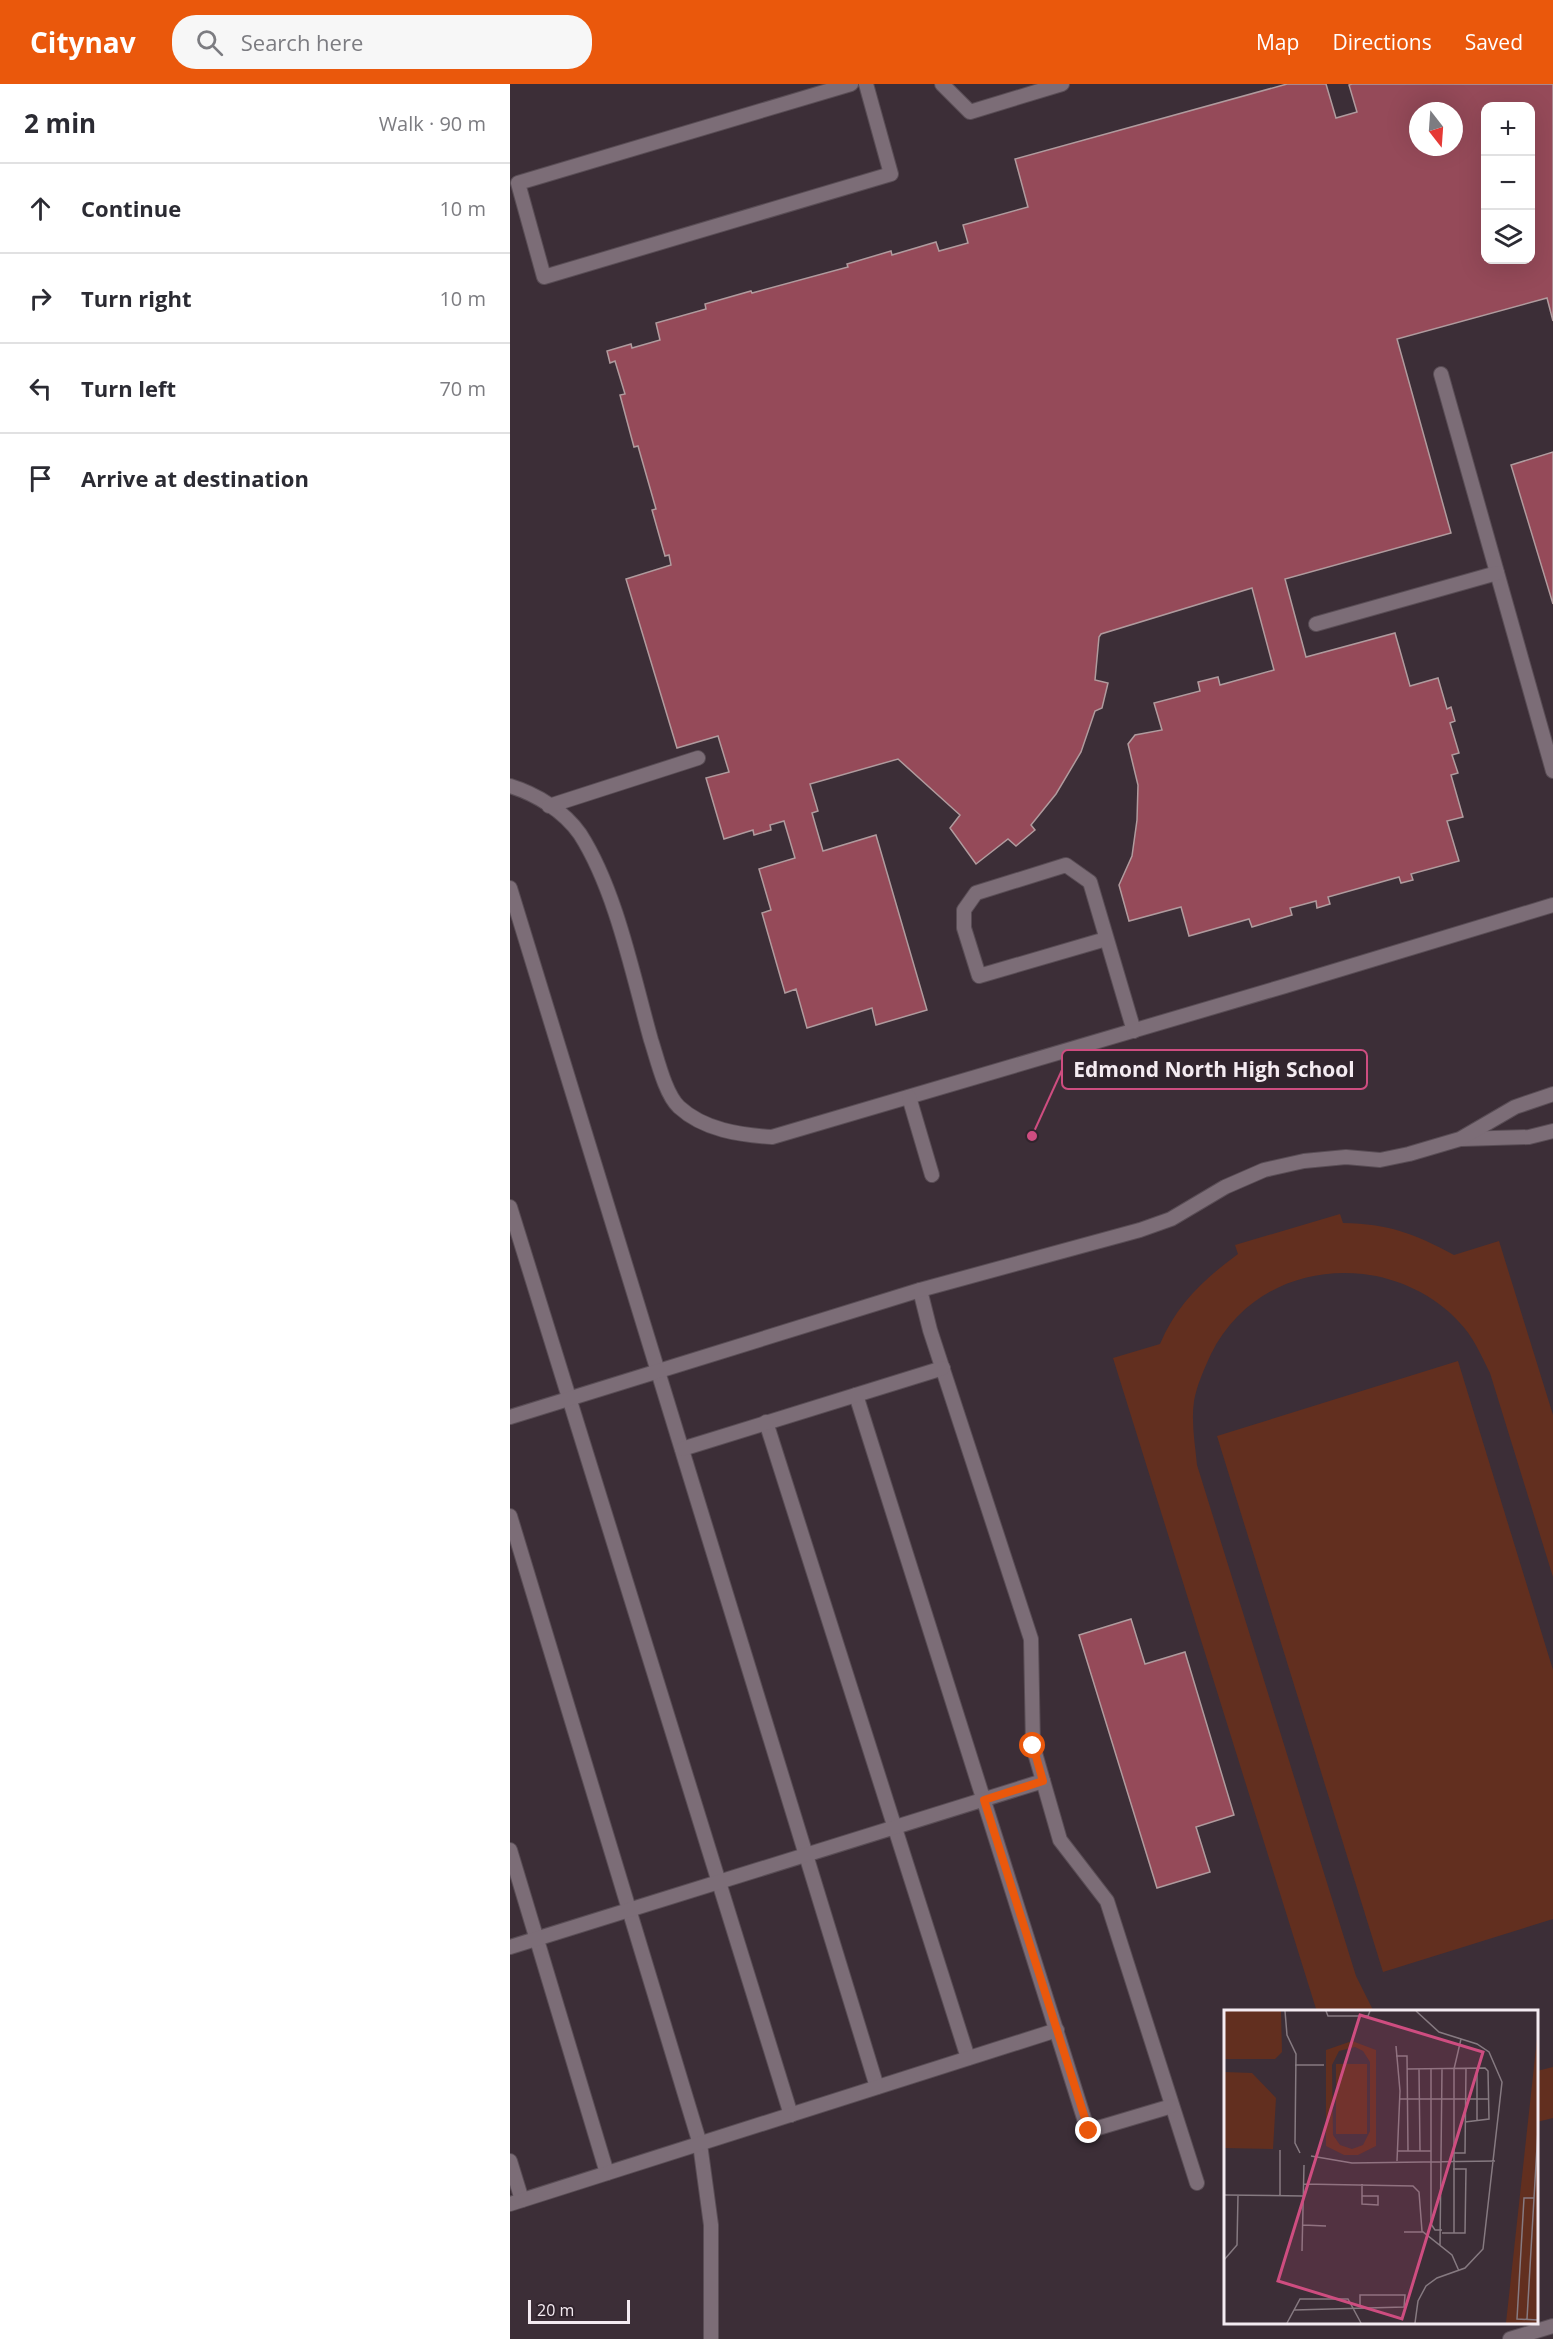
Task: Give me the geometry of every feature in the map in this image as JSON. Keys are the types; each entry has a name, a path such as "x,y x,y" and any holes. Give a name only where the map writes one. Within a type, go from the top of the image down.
{"lane":[{"path":"851,84 518,183 544,277 891,174 866,84"},
{"path":"942,84 970,112 1062,84"},
{"path":"1441,374 1553,771"},
{"path":"1316,624 1497,573"},
{"path":"549,806 698,758"},
{"path":"510,786 527,792 549,806 579,833 603,877 661,1075 678,1106 705,1124 739,1135 772,1137 1553,905"},
{"path":"1106,939 979,976 964,928 964,910 976,892 1066,865 1090,882 1134,1031"},
{"path":"510,888 877,2087"},
{"path":"510,1417 920,1290 1129,1233 1172,1219 1225,1187 1264,1170 1304,1161 1346,1157 1380,1160 1460,1139 1515,1107 1553,1094"},
{"path":"909,1097 932,1175"},
{"path":"1460,1139 1529,1137 1553,1131"},
{"path":"510,1207 791,2115"},
{"path":"920,1290 1031,1639 1033,1746 1060,1840 1107,1901 1197,2183"},
{"path":"681,1449 943,1368"},
{"path":"856,1395 1089,2131 1172,2106"},
{"path":"766,1422 968,2058"},
{"path":"510,1516 700,2144 711,2225 711,2339"},
{"path":"510,1947 1043,1781"},
{"path":"510,1850 607,2173"},
{"path":"510,2161 516,2202 1057,2030"},
{"path":"1510,2339 1553,2326"}],"shaded area":[{"path":"1340,1214 1343,1223 1374,1225 1400,1231 1454,1255 1499,1241 1553,1415 1553,1577 1490,1373 1464,1327 1439,1304 1415,1289 1376,1276 1339,1273 1316,1275 1274,1290 1255,1301 1223,1334 1211,1354 1197,1389 1193,1417 1197,1465 1356,1976 1373,2010 1316,2010 1113,1358 1160,1344 1175,1317 1193,1293 1238,1254 1235,1245"},
{"path":"1458,1361 1553,1670 1553,1919 1383,1972 1217,1436"},
{"path":"1553,2067 1553,2118 1538,2122 1538,2071"}],"building":[{"path":"1287,84 1326,84 1336,118 1357,112 1349,85 1352,84 1553,84 1553,321 1547,298 1397,339 1451,533 1285,579 1306,657 1395,633 1410,686 1438,678 1447,709 1451,707 1455,721 1450,723 1459,753 1452,755 1458,773 1451,775 1463,817 1447,821 1459,861 1411,874 1413,880 1401,883 1399,877 1328,897 1330,904 1317,908 1316,901 1290,908 1292,915 1252,927 1249,919 1189,936 1181,907 1129,921 1119,885 1132,856 1137,820 1138,785 1128,744 1135,735 1162,730 1154,703 1200,691 1198,682 1218,677 1220,685 1274,670 1252,588 1101,634 1095,680 1108,683 1102,708 1095,711 1081,752 1056,794 1031,825 1035,830 1016,846 1008,839 976,864 950,828 960,815 898,759 810,784 818,811 812,813 823,851 876,835 927,1010 876,1025 872,1008 807,1028 796,989 785,993 762,913 771,910 759,869 795,858 784,821 770,825 771,830 754,835 753,830 724,839 706,778 729,772 718,736 677,748 626,579 671,565 669,555 665,556 652,510 656,509 638,446 634,447 620,395 625,394 615,361 610,363 607,351 631,344 632,348 660,340 656,323 706,309 705,304 848,267 847,264 891,251 892,255 936,242 939,251 968,243 963,225 1028,207 1015,159"},
{"path":"1553,452 1553,604 1511,465"},
{"path":"1131,1619 1145,1664 1185,1652 1234,1815 1196,1827 1210,1872 1157,1888 1079,1635"}],"place":[{"name":"Edmond North High School","path":"1032,1136"}],"route":[{"path":"1033,1746 1043,1781 984,1800 1089,2131"}]}
